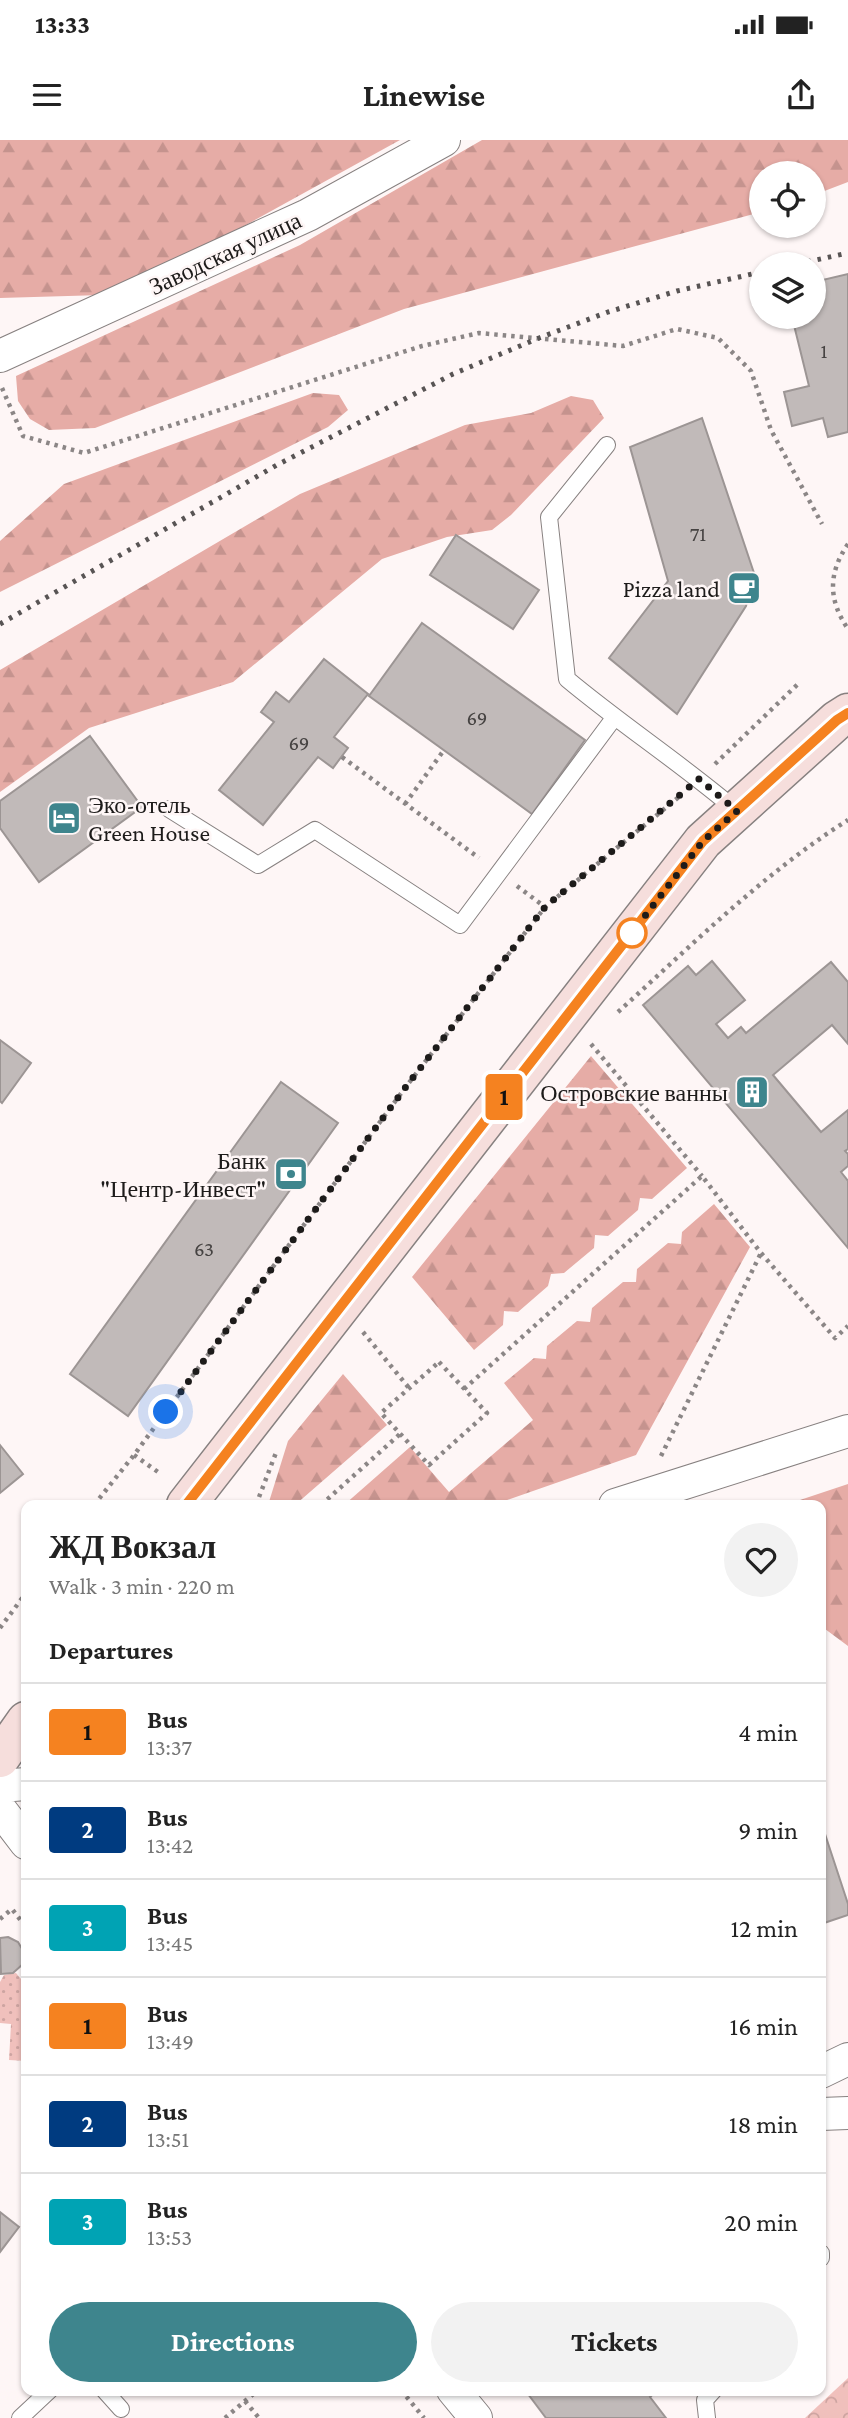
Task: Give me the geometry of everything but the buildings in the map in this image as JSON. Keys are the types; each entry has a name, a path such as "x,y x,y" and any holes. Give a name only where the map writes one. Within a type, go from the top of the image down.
{"main road":[{"path":"191,1500 703,841 848,713"},
{"path":"0,1758 21,1728"}],"street":[{"name":"Заводская улица","path":"0,356 308,215 444,140"},
{"path":"639,1500 848,1431"},
{"path":"0,1786 21,1784"},
{"path":"0,1809 21,1836"},
{"path":"826,2070 848,2059"},
{"path":"826,2114 848,2113"},
{"path":"458,2396 476,2418"}],"lane":[{"path":"607,444 549,517 567,679 737,811"},
{"path":"169,809 258,865 315,830 460,925 614,718"},
{"path":"20,2418 44,2396"},
{"path":"109,2396 121,2409"},
{"path":"708,2418 705,2400 709,2396"}],"path":[{"path":"0,384 23,436 84,453 422,346 479,333 623,346 677,329 718,338 751,371 771,430 822,524"},
{"path":"848,544 836,561 832,591 838,613 848,629"},
{"path":"98,1500 408,1084 545,907 699,779 800,682"},
{"path":"405,804 444,750"},
{"path":"342,757 545,907"},
{"path":"618,1012 770,876 808,845 848,820"},
{"path":"587,1040 702,1176 761,1253 835,1338 848,1326"},
{"path":"464,1389 702,1176"},
{"path":"634,1500 761,1253"},
{"path":"362,1331 409,1388"},
{"path":"439,1362 464,1389 487,1413 429,1465 381,1413 439,1362"},
{"path":"327,1500 400,1434"},
{"path":"134,1455 158,1472"},
{"path":"0,1629 21,1600"},
{"path":"1,1917 12,1909 21,1921"},
{"path":"225,2418 251,2396"},
{"path":"406,2396 424,2418"},
{"path":"245,2401 259,2418"}],"green space":[{"path":"0,140 400,140 186,258 102,295 0,298"},
{"path":"482,140 848,140 848,182 826,190 826,161 749,161 749,215 404,309 95,428 49,430 30,419 18,401 16,376 300,245"},
{"path":"313,393 339,395 348,410 328,427 0,592 0,541 64,484"},
{"path":"571,396 593,400 604,418 511,515 492,530 447,537 382,559 233,682 89,728 0,792 0,670 300,494 465,425 531,413"},
{"path":"591,1056 687,1168 652,1199 640,1198 638,1210 608,1236 595,1235 594,1248 564,1273 551,1274 548,1286 518,1312 504,1311 503,1325 474,1350 412,1277"},
{"path":"714,1204 750,1247 636,1455 507,1500 350,1500 410,1447 449,1492 533,1420 504,1383 534,1358 546,1359 547,1346 577,1321 590,1322 592,1308 623,1282 636,1282 637,1269 668,1243 681,1244 682,1232"},
{"path":"343,1374 387,1425 301,1500 270,1500 288,1441"},
{"path":"848,1484 848,1646 826,1630 826,1500 800,1500"},
{"path":"16,1973 21,1979 21,2061 9,2060 11,2024 0,2023 0,1982 4,1975"},
{"path":"848,2378 848,2418 805,2418"}],"railway":[{"path":"826,258 848,253"},
{"path":"0,624 277,465 453,374 608,312 677,291 749,275"}],"bus line":[{"name":"1","path":"190,1500 703,841 848,713"}],"place":[{"name":"Pizza land","path":"744,588"},
{"name":"Эко-отель Green House","path":"64,818"},
{"name":"Островские ванны","path":"752,1092"},
{"name":"Банк \"Центр-Инвест\"","path":"291,1174"}],"route":[{"path":"166,1412 408,1084 545,907 699,779 737,811 703,841 624,943 632,933"}]}
